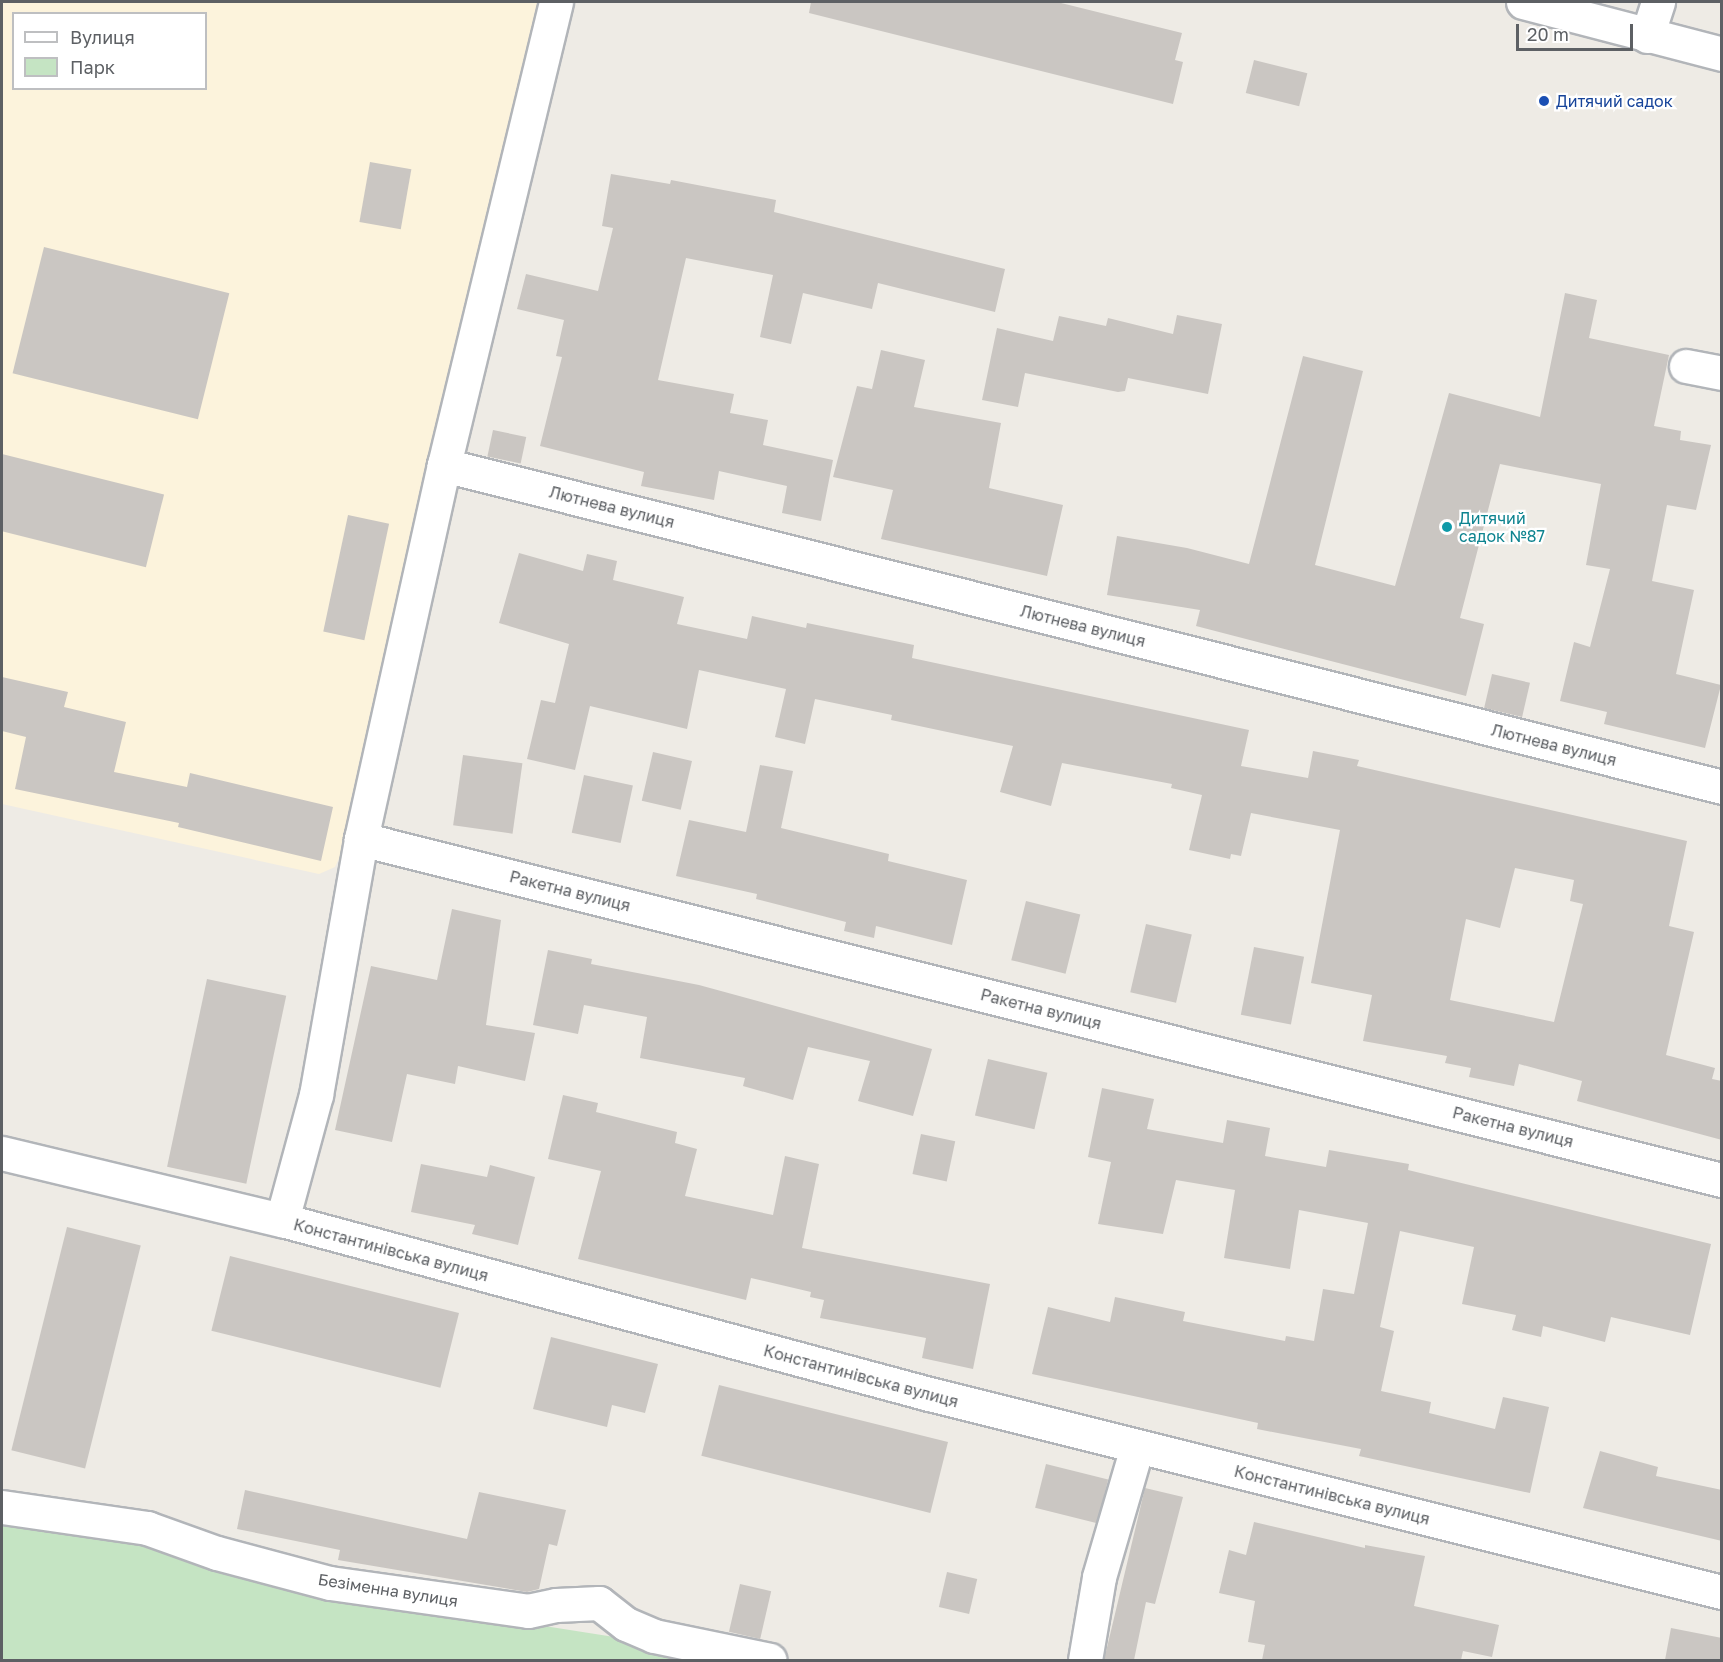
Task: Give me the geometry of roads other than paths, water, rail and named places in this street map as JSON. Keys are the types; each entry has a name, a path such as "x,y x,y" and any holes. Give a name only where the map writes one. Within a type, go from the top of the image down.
{"street":[{"path":"282,1220 316,1095 361,838 444,465 556,2"},
{"path":"1523,2 1722,54"},
{"path":"1647,36 1658,2"},
{"path":"1686,366 1722,374"},
{"name":"Лютнева вулиця","path":"444,465 1722,787"},
{"name":"Ракетна вулиця","path":"361,838 1722,1180"},
{"name":"Константинівська вулиця","path":"2,1153 282,1220 1137,1447 1722,1592"},
{"path":"1085,1660 1097,1585 1137,1447"},
{"name":"Безіменна вулиця","path":"2,1507 147,1528 217,1553 330,1583 528,1611 556,1605 599,1603 626,1624 654,1635 770,1660"}],"place":[{"name":"Дитячий садок","path":"1544,101"},
{"name":"Дитячий садок №87","path":"1447,527"}]}
